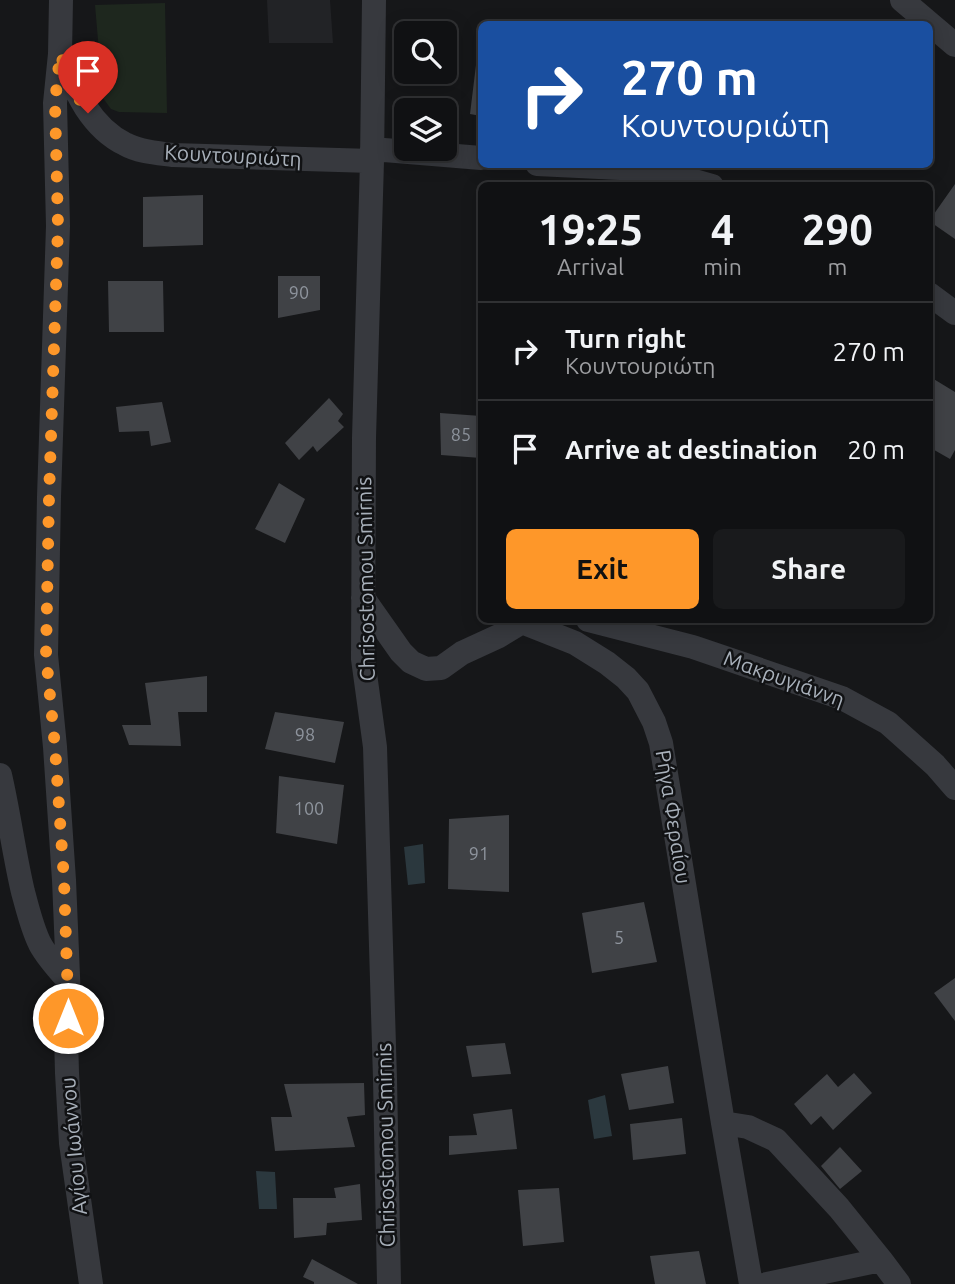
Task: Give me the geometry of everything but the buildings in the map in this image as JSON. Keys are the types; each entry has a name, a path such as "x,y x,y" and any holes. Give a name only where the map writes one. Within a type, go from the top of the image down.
{"street":[{"name":"Αγίου Ιωάννου","path":"61,0 60,54 55,103 58,226 46,655 64,880 68,1000 67,1073 71,1143 91,1284"},
{"name":"Chrisostomou Smirnis","path":"374,0 364,438 363,659 375,747 389,1284"},
{"path":"902,0 927,21"},
{"path":"933,26 955,45"},
{"name":"Κουντουριώτη","path":"60,54 75,92 88,113 104,130 125,145 148,151 173,155 478,158"},
{"path":"620,168 698,182"},
{"path":"933,297 955,313"},
{"name":"Ρήγα Φεραίου","path":"363,598 401,652 411,662 426,669 441,668 462,653 525,623"},
{"name":"Ρήγα Φεραίου","path":"533,623 575,643 607,663 638,691 661,743 751,1284"},
{"name":"Μακρυγιάννη","path":"604,623 693,647 842,698 888,723 935,765 955,788"},
{"path":"0,775 32,926 52,963 67,979"},
{"path":"723,1122 748,1127 776,1140 839,1208 899,1284"},
{"path":"767,1284 881,1260"}],"shaded area":[{"path":"267,0 330,0 333,43 269,43"},
{"path":"165,3 167,113 119,112 111,109 103,98 95,5"},
{"path":"423,844 425,883 408,885 404,847"},
{"path":"605,1095 612,1136 594,1139 588,1100"},
{"path":"256,1171 275,1172 277,1209 259,1209"}],"route":[{"path":"68,1018 64,880 46,655 58,226 55,103 60,54 75,92 88,113"}]}
